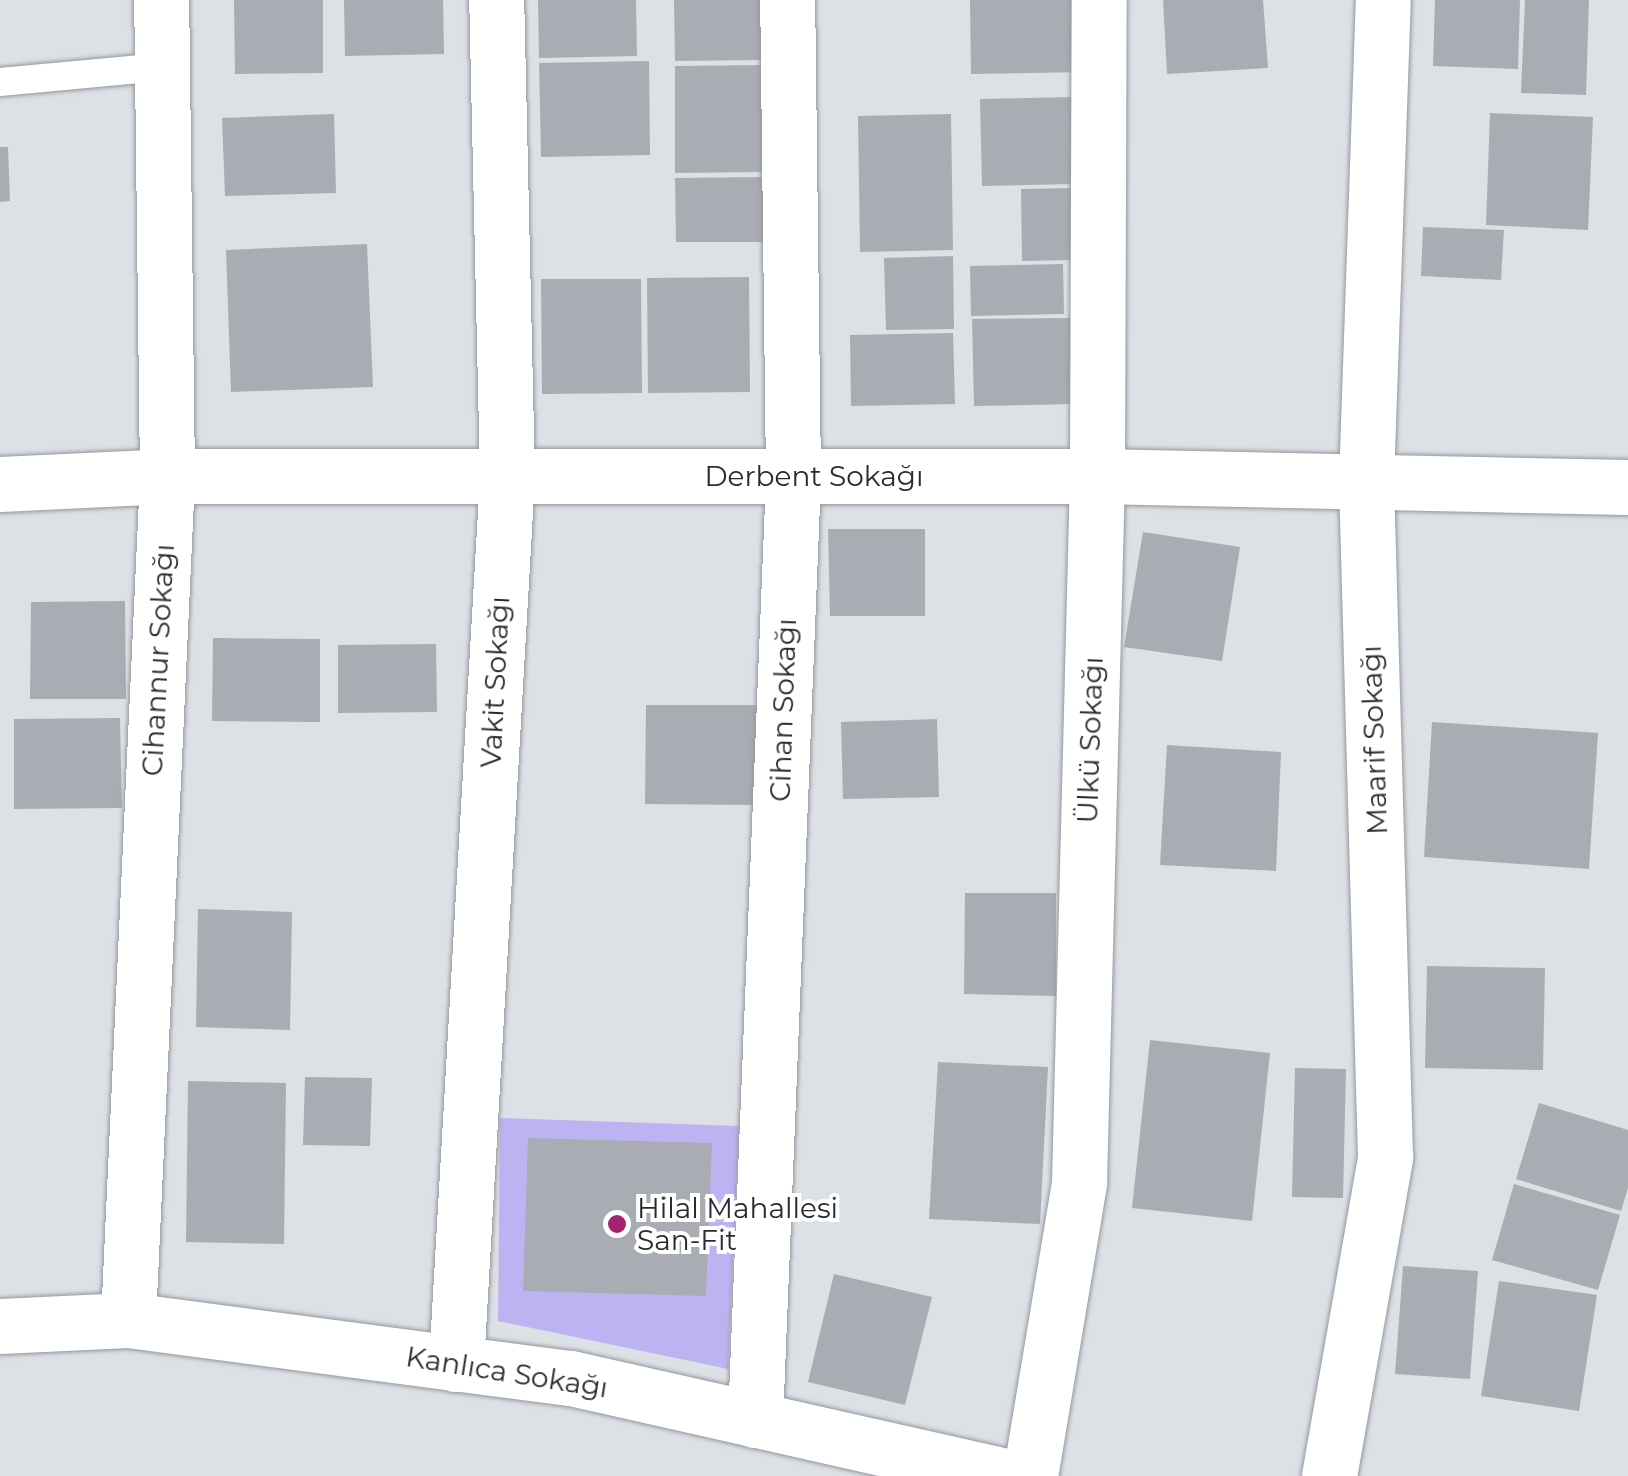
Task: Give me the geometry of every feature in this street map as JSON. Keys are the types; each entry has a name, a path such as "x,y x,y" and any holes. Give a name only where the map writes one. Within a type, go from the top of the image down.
{"street":[{"name":"Cihannur Sokağı","path":"128,1320 167,476 161,0"},
{"name":"Vakit Sokağı","path":"456,1364 506,476 496,0"},
{"name":"Cihan Sokağı","path":"755,1420 792,476 787,0"},
{"name":"Ülkü Sokağı","path":"1030,1476 1079,1182 1097,476 1099,0"},
{"name":"Maarif Sokağı","path":"1329,1476 1385,1157 1366,481 1383,0"},
{"name":"Derbent Sokağı","path":"0,484 167,476 1097,476 1628,486"},
{"name":"Kanlıca Sokağı","path":"0,1326 128,1320 571,1378 1006,1476"}],"lane":[{"path":"0,82 162,66"}],"shaded area":[{"name":"Hilal Mahallesi San-Fit","path":"500,1118 739,1126 728,1369 498,1321"}],"building":[{"path":"234,0 323,0 323,73 235,74"},
{"path":"344,0 443,0 444,54 345,56"},
{"path":"538,0 636,0 637,56 539,58"},
{"path":"674,0 769,0 770,60 675,61"},
{"path":"970,0 1085,0 1086,72 971,74"},
{"path":"1163,0 1263,0 1268,68 1167,74"},
{"path":"1435,0 1520,0 1518,69 1433,66"},
{"path":"1525,0 1589,0 1586,95 1521,93"},
{"path":"649,61 650,155 541,157 539,63"},
{"path":"769,65 770,172 675,173 675,66"},
{"path":"1072,97 1073,184 982,186 980,99"},
{"path":"1490,113 1593,117 1588,230 1486,225"},
{"path":"334,114 336,193 225,196 222,118"},
{"path":"951,114 953,250 860,252 858,116"},
{"path":"0,147 8,147 10,201 0,202"},
{"path":"770,177 771,242 676,242 675,178"},
{"path":"1074,188 1076,260 1022,261 1021,189"},
{"path":"1423,227 1504,230 1501,280 1421,276"},
{"path":"367,244 373,387 231,392 226,250"},
{"path":"953,256 954,329 886,330 884,258"},
{"path":"1063,264 1064,314 971,316 970,266"},
{"path":"749,277 750,392 648,393 647,278"},
{"path":"541,279 641,279 642,393 542,394"},
{"path":"1074,318 1075,404 974,406 972,319"},
{"path":"953,333 955,404 851,406 850,335"},
{"path":"828,529 925,529 925,616 830,616"},
{"path":"1143,532 1240,547 1222,661 1124,647"},
{"path":"125,601 126,699 30,699 31,602"},
{"path":"213,638 320,639 320,722 212,721"},
{"path":"436,644 437,712 338,713 338,645"},
{"path":"646,705 757,705 756,805 645,804"},
{"path":"120,718 122,808 14,809 14,719"},
{"path":"937,719 939,797 843,799 841,722"},
{"path":"1432,722 1598,733 1589,869 1424,857"},
{"path":"1167,745 1281,752 1276,871 1160,865"},
{"path":"965,893 1056,893 1056,996 964,994"},
{"path":"198,909 292,912 290,1030 196,1027"},
{"path":"1427,966 1545,968 1543,1070 1425,1068"},
{"path":"1150,1040 1270,1053 1252,1221 1132,1208"},
{"path":"938,1062 1048,1067 1040,1224 929,1219"},
{"path":"1295,1068 1346,1069 1343,1198 1292,1197"},
{"path":"305,1077 372,1078 370,1146 303,1145"},
{"path":"188,1081 286,1083 284,1244 186,1242"},
{"path":"1539,1103 1628,1130 1628,1188 1621,1211 1516,1179"},
{"path":"528,1138 712,1143 706,1296 523,1291"},
{"path":"1514,1184 1620,1215 1598,1290 1492,1260"},
{"path":"1403,1266 1478,1271 1470,1379 1395,1374"},
{"path":"834,1274 932,1297 905,1405 808,1382"},
{"path":"1499,1281 1597,1295 1579,1411 1481,1396"}],"place":[{"name":"Hilal Mahallesi San-Fit","path":"617,1224"}]}
